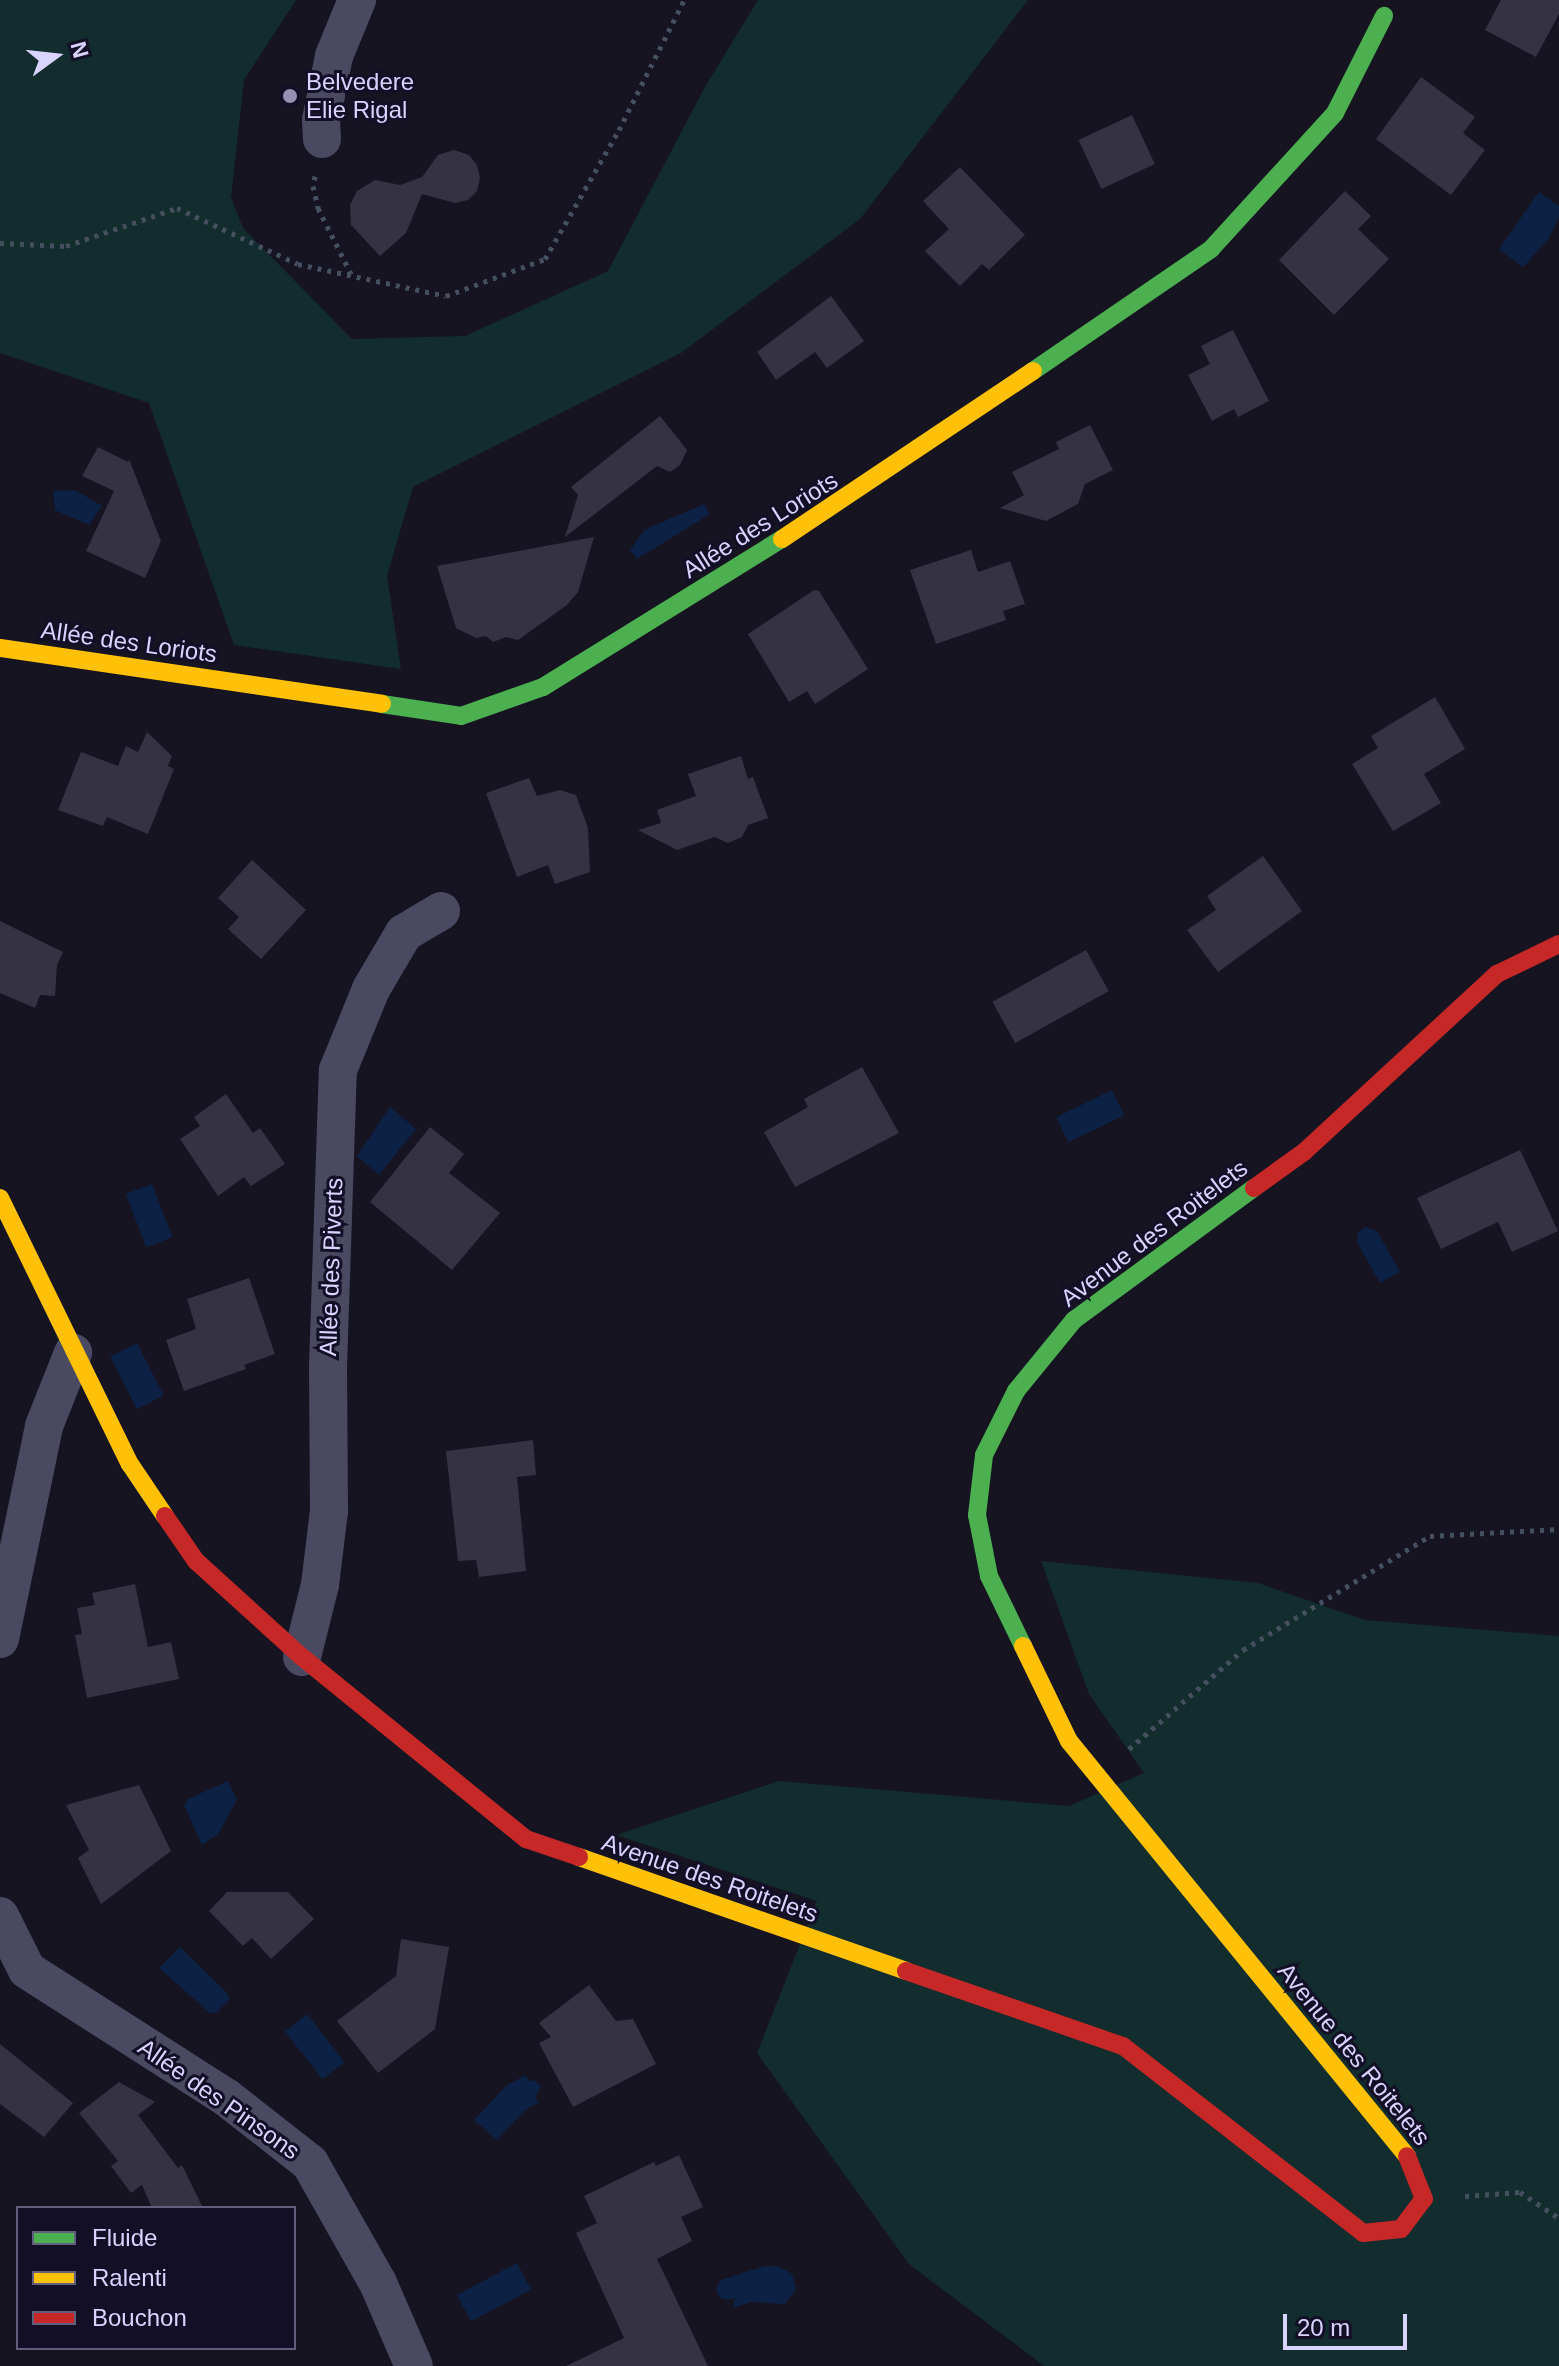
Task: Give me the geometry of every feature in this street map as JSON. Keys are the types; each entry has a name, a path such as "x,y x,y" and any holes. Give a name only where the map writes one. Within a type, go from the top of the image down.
{"street":[{"path":"322,139 321,120 334,56 357,0"},
{"name":"Allée des Loriots","path":"0,648 461,716 543,687 854,494 1211,249 1335,113 1384,16"},
{"name":"Allée des Piverts","path":"302,1657 320,1585 329,1511 328,1367 338,1070 371,989 404,933 441,911"},
{"name":"Avenue des Roitelets","path":"0,1198 73,1353 130,1464 196,1561 302,1657 526,1839 1123,2046 1363,2233 1401,2229 1424,2199 1412,2162 1069,1741 989,1576 977,1515 984,1455 1016,1391 1074,1320 1304,1152 1497,974 1559,944"},
{"path":"0,1639 44,1426 73,1353"},
{"name":"Allée des Pinsons","path":"0,1916 27,1970 227,2098 310,2163 378,2283 414,2366"}],"path":[{"path":"0,243 66,246 177,208 298,264 446,296 545,259 619,130 684,0"},
{"path":"322,139 313,186 318,208 352,276"},
{"path":"1097,1776 1243,1650 1430,1536 1559,1529"},
{"path":"1424,2199 1520,2192 1559,2218"}],"green space":[{"path":"0,0 296,0 244,80 231,197 243,228 352,339 465,336 608,271 705,87 758,0 1028,0 860,219 681,353 413,487 387,576 401,669 234,645 149,403 0,353"},
{"path":"1041,1561 1258,1583 1365,1620 1559,1636 1559,2366 1044,2366 909,2264 757,2053 817,1901 616,1835 779,1781 1069,1806 1144,1773 1089,1694"}],"water":[{"path":"1539,192 1559,206 1559,218 1547,241 1523,267 1499,249"},
{"path":"75,490 102,506 89,525 55,510 53,491"},
{"path":"704,504 710,514 637,559 630,550 644,530"},
{"path":"1112,1090 1124,1115 1069,1142 1056,1117"},
{"path":"390,1107 416,1129 379,1175 357,1156"},
{"path":"152,1184 172,1237 146,1247 126,1194"},
{"path":"1365,1227 1377,1231 1400,1272 1380,1283 1357,1242 1358,1233"},
{"path":"137,1343 164,1396 137,1409 110,1357"},
{"path":"228,1781 237,1800 218,1834 202,1845 184,1805 188,1799"},
{"path":"180,1947 228,1994 229,2000 216,2013 210,2013 159,1968"},
{"path":"307,2014 345,2062 322,2079 285,2031"},
{"path":"526,2075 528,2080 536,2081 541,2087 535,2097 538,2103 525,2110 497,2140 474,2120 507,2085"},
{"path":"517,2263 531,2289 471,2321 457,2295"},
{"path":"765,2266 778,2266 792,2274 796,2289 785,2304 751,2302 735,2307 733,2302 737,2298 726,2300 719,2297 716,2289 721,2280"}],"building":[{"path":"1501,0 1559,0 1559,14 1536,57 1485,30"},
{"path":"1421,77 1475,117 1463,133 1485,150 1451,195 1376,139"},
{"path":"1132,115 1155,164 1101,189 1079,140"},
{"path":"454,150 469,155 477,165 480,178 477,191 468,200 455,203 422,194 406,233 380,256 351,225 350,205 357,191 375,180 400,185 422,177 438,155"},
{"path":"960,167 1025,235 989,270 982,264 960,286 925,251 949,229 923,201"},
{"path":"1345,191 1371,216 1358,229 1389,259 1334,315 1279,260"},
{"path":"831,296 864,341 827,368 815,352 776,380 757,352"},
{"path":"1233,330 1269,401 1238,417 1234,409 1212,421 1188,375 1210,364 1201,346"},
{"path":"660,416 687,450 680,465 670,472 657,466 565,537 578,495 571,487"},
{"path":"1090,425 1113,470 1085,484 1078,504 1046,521 1000,508 1024,495 1012,472 1059,449 1056,442"},
{"path":"98,447 128,462 129,459 161,541 145,578 86,551 114,491 82,476"},
{"path":"594,537 578,592 567,605 518,640 506,637 493,642 486,636 476,638 456,628 437,566"},
{"path":"971,550 978,572 1010,561 1025,604 1003,611 1006,620 936,644 910,570"},
{"path":"814,590 819,591 868,669 815,704 807,691 789,702 748,634"},
{"path":"1435,697 1465,749 1424,774 1441,803 1393,831 1352,764 1378,748 1371,736"},
{"path":"147,732 172,756 168,766 174,769 148,834 107,817 103,826 58,810 81,752 118,766 126,746 138,752"},
{"path":"741,756 748,779 753,777 768,818 748,825 742,837 728,843 715,837 677,850 638,830 661,823 657,810 696,796 688,774"},
{"path":"529,778 537,796 560,790 576,795 588,828 590,872 555,884 548,865 517,877 486,793"},
{"path":"1263,856 1302,911 1218,972 1187,930 1216,910 1207,896"},
{"path":"252,860 306,910 261,959 228,929 239,917 218,898"},
{"path":"0,921 63,952 57,965 55,996 40,995 35,1008 0,993"},
{"path":"1086,950 1109,991 1015,1043 992,1002"},
{"path":"862,1067 899,1133 795,1187 764,1132 808,1107 804,1099"},
{"path":"226,1094 253,1133 260,1128 285,1164 251,1186 244,1177 218,1196 180,1139 200,1126 194,1117"},
{"path":"430,1127 464,1154 449,1173 500,1213 452,1270 370,1202"},
{"path":"1520,1150 1558,1231 1512,1252 1498,1222 1441,1249 1417,1198"},
{"path":"249,1278 275,1354 244,1365 246,1369 184,1391 166,1340 196,1329 187,1299"},
{"path":"533,1440 536,1475 517,1477 526,1571 479,1577 476,1560 458,1561 446,1451"},
{"path":"135,1584 148,1647 171,1642 179,1679 87,1698 75,1635 82,1634 77,1608 95,1605 92,1593"},
{"path":"139,1785 171,1851 101,1904 78,1858 89,1850 66,1805"},
{"path":"227,1892 288,1892 314,1919 271,1959 252,1938 243,1946 209,1911"},
{"path":"401,1939 449,1947 435,2029 378,2073 337,2021 396,1976"},
{"path":"589,1985 616,2021 633,2019 656,2064 573,2107 539,2043 551,2037 539,2023"},
{"path":"0,2044 73,2103 44,2137 0,2104"},
{"path":"119,2082 155,2102 138,2115 178,2168 182,2165 202,2206 151,2206 142,2185 131,2193 111,2166 118,2161 79,2113"},
{"path":"679,2155 703,2207 681,2217 692,2241 657,2259 708,2366 566,2366 624,2338 576,2233 597,2223 584,2196 654,2162 656,2166"}],"traffic: fast":[{"path":"1033,371 1211,249 1335,113 1384,16"},
{"path":"382,704 461,716 543,687 782,539"},
{"path":"1023,1646 989,1576 977,1515 984,1455 1016,1391 1074,1320 1254,1188"}],"traffic: slow":[{"path":"782,539 1033,371"},
{"path":"0,648 382,704"},
{"path":"0,1198 130,1464 165,1516"},
{"path":"1023,1646 1069,1741 1407,2156"},
{"path":"579,1857 906,1971"}],"traffic: jam":[{"path":"1254,1188 1304,1152 1497,974 1559,944"},
{"path":"165,1516 196,1561 302,1657 526,1839 579,1857"},
{"path":"906,1971 1123,2046 1363,2233 1401,2229 1424,2199 1407,2156"}],"place":[{"name":"Belvedere Elie Rigal","path":"290,96"}]}
